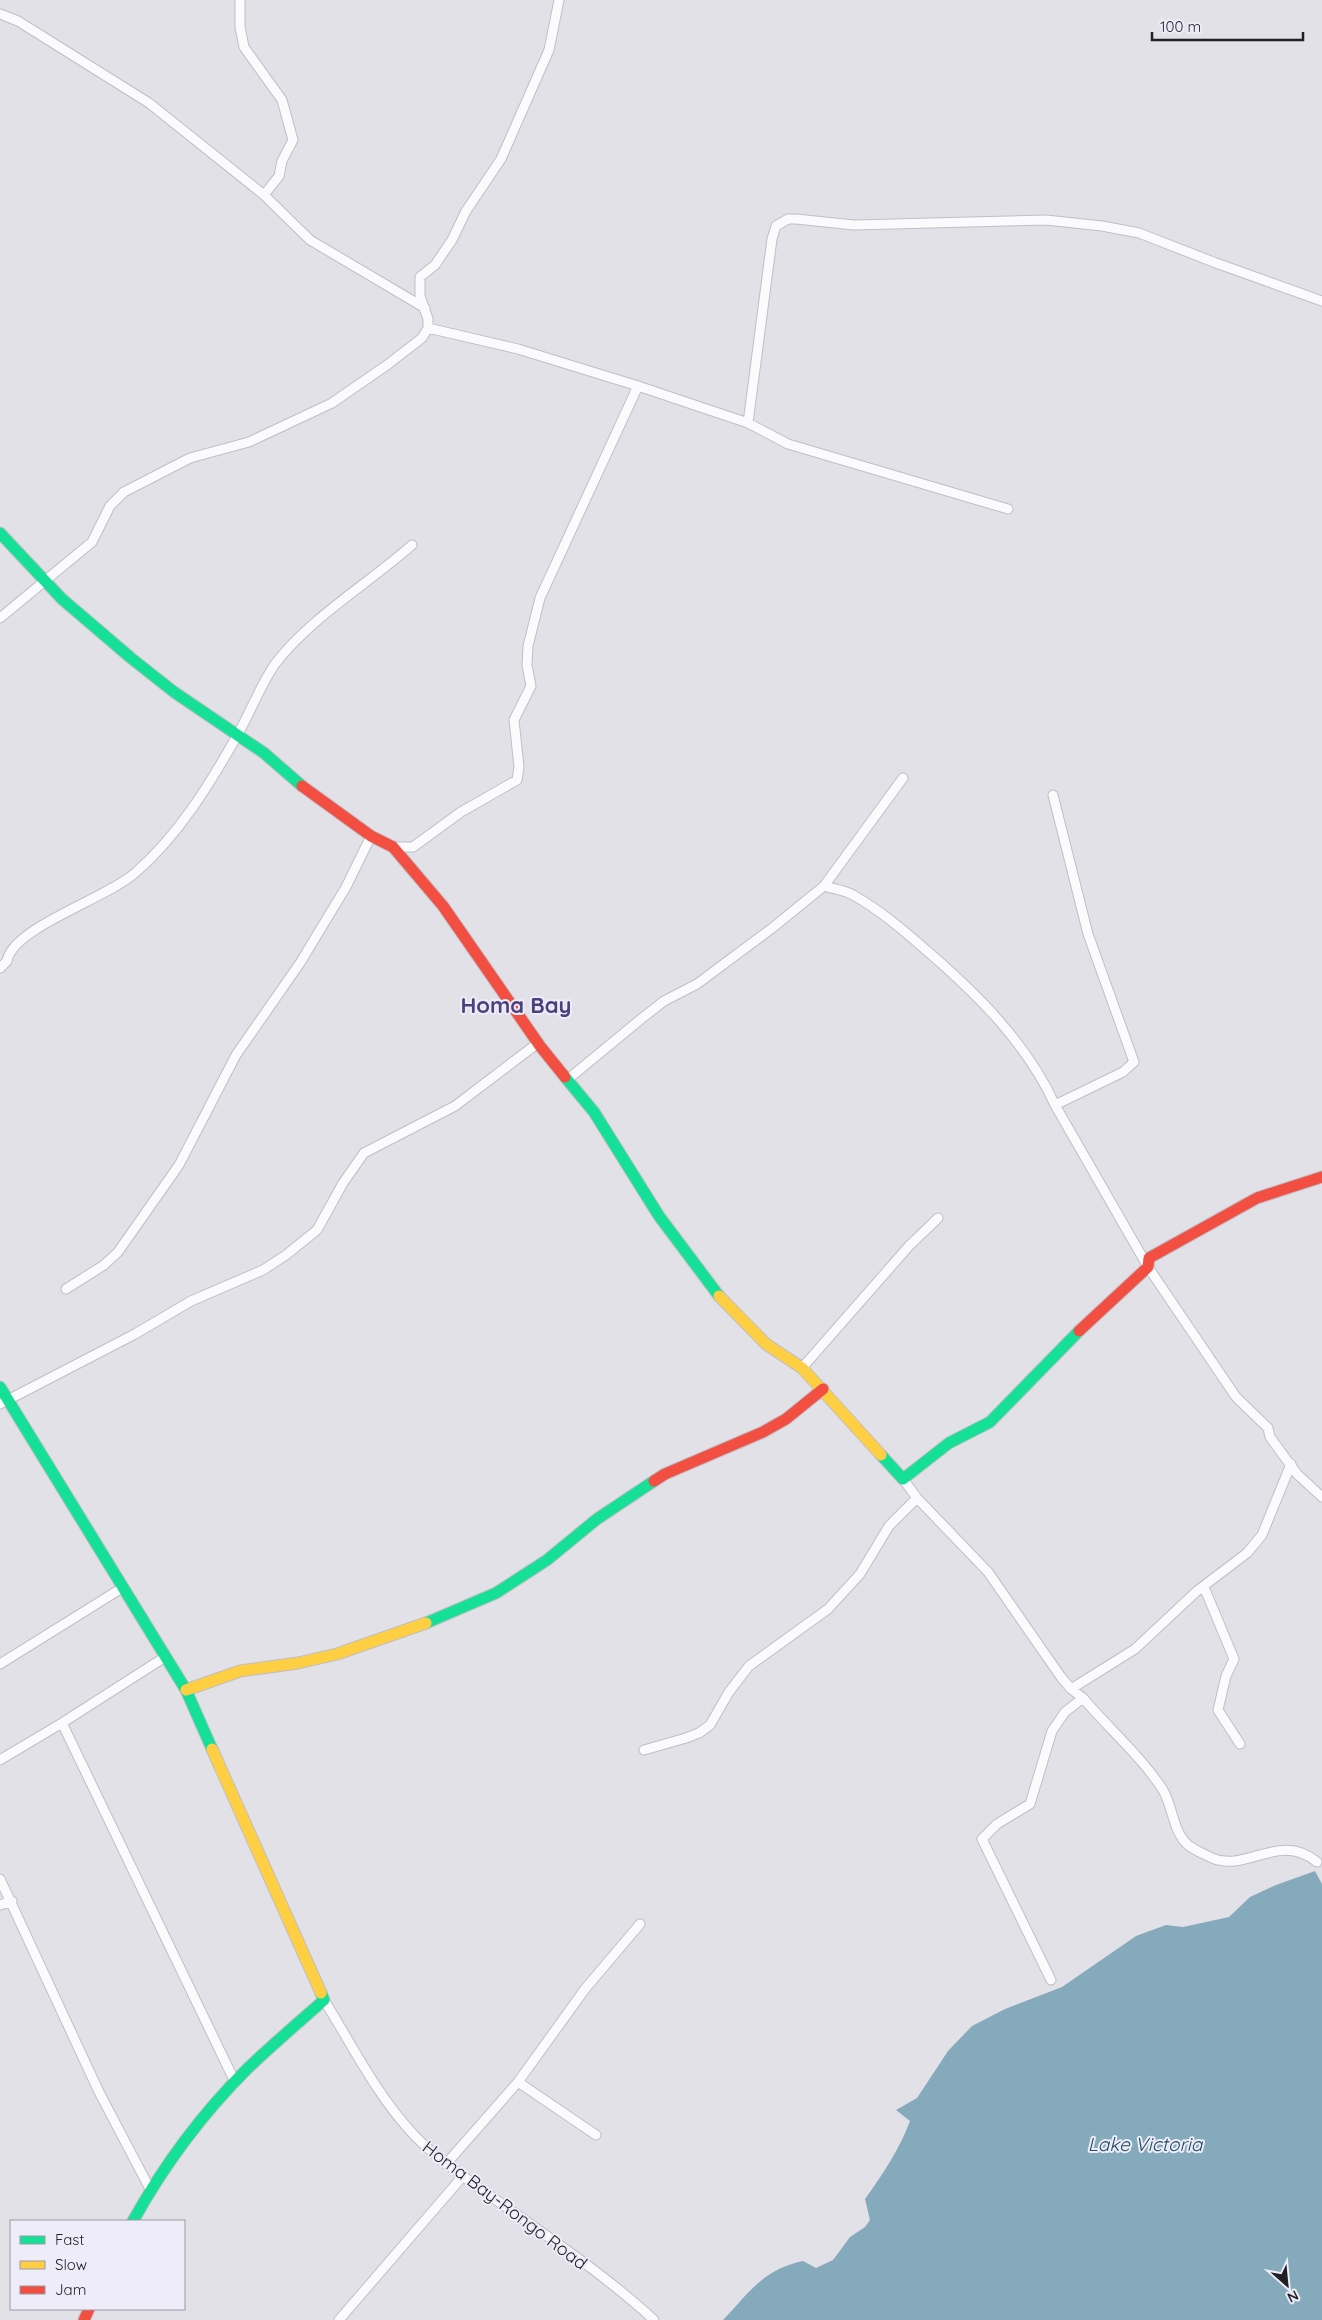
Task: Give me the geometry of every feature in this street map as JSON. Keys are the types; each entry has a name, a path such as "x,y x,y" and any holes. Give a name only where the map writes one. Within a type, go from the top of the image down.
{"main road":[{"path":"0,533 44,582 82,618 167,686 239,734 264,753 308,792 338,811 370,836 393,847 442,906 540,1046 594,1112 659,1216 717,1294 766,1344 802,1368 903,1479 949,1443 990,1422 1082,1328 1148,1267 1149,1258 1257,1198 1322,1177"},
{"path":"0,1387 4,1402 186,1690 324,2000 267,2050 204,2115 175,2151 150,2189 134,2220"},
{"path":"186,1690 240,1671 298,1663 337,1654 404,1632 496,1594 547,1560 597,1519 650,1483 665,1474 763,1432 786,1419 823,1389"}],"street":[{"path":"240,0 241,38 244,47 282,100 293,140 282,161 279,176 264,195"},
{"path":"0,618 92,542 110,506 124,492 190,458 249,442 332,403 422,338 428,328 425,308 420,296 420,277 435,266 452,240 466,211 501,159 549,50 559,0"},
{"path":"0,14 18,21 149,103 264,195 310,240 425,308"},
{"path":"748,423 772,239 776,226 788,219 854,226 1046,220 1102,226 1139,233 1322,301"},
{"path":"428,328 518,349 638,386 748,423 788,444 1008,509"},
{"path":"393,847 413,847 461,812 517,780 519,767 514,720 531,686 527,664 528,646 540,598 638,386"},
{"path":"0,968 7,961 8,952 28,933 114,889 150,859 192,809 239,734 275,665 296,640 412,544"},
{"path":"567,1080 664,1001 712,973 771,930 824,886 903,778"},
{"path":"1053,795 1088,934 1134,1062 1123,1072 1055,1105"},
{"path":"66,1289 104,1265 118,1252 174,1172 190,1146 206,1110 236,1054 300,962 346,887 370,836"},
{"path":"824,886 851,894 896,924 961,980 1014,1039 1046,1085 1055,1105 1148,1267 1236,1397 1268,1428 1270,1437 1297,1474 1322,1497"},
{"path":"4,1402 126,1338 191,1301 263,1270 286,1255 317,1230 343,1183 364,1153 455,1106 538,1043 540,1046"},
{"path":"802,1368 909,1246 938,1218"},
{"path":"1071,1690 1135,1650 1168,1617 1248,1553 1262,1535 1291,1464"},
{"path":"903,1479 917,1498 988,1572 1071,1690 1083,1698 1144,1766 1163,1791 1177,1829 1188,1845 1213,1859 1229,1861 1292,1850 1309,1855 1317,1862"},
{"path":"644,1750 686,1738 699,1733 710,1725 729,1692 749,1666 828,1609 860,1574 889,1526 917,1498"},
{"path":"1204,1587 1234,1659 1226,1676 1218,1710 1240,1744"},
{"path":"0,1664 122,1588"},
{"path":"0,1760 62,1724 165,1657"},
{"path":"1051,1980 982,1839 997,1824 1030,1804 1052,1731 1065,1712 1083,1698"},
{"path":"62,1724 236,2082"},
{"path":"0,1879 12,1901 99,2092 150,2189"},
{"path":"0,1905 12,1901"},
{"path":"446,2164 518,2082 585,1989 640,1924"},
{"name":"Homa Bay-Rongo Road","path":"324,2000 397,2118 430,2151 603,2277 632,2299 654,2320"},
{"path":"518,2082 596,2135"},
{"path":"339,2320 463,2176"}],"water":[{"name":"Lake Victoria","path":"1315,1871 1322,1884 1322,2320 723,2320 749,2291 767,2276 789,2265 803,2261 816,2268 833,2260 850,2237 865,2227 870,2220 865,2199 890,2162 910,2121 896,2110 917,2098 948,2051 972,2026 1005,2009 1062,1987 1136,1936 1166,1925 1183,1927 1229,1917 1250,1897"}],"traffic: fast":[{"path":"0,533 62,599 131,658 174,692 264,753 302,786"},
{"path":"565,1077 594,1112 659,1216 719,1296"},
{"path":"881,1455 903,1479 949,1443 990,1422 1079,1331"},
{"path":"0,1387 186,1690 212,1749"},
{"path":"426,1623 496,1593 547,1560 597,1519 654,1481"},
{"path":"134,2220 171,2160 199,2122 247,2069 324,2000 321,1993"}],"traffic: slow":[{"path":"719,1296 766,1344 802,1368 881,1455"},
{"path":"186,1690 240,1671 298,1663 337,1654 426,1623"},
{"path":"212,1749 321,1993"}],"traffic: jam":[{"path":"302,786 371,836 393,847 443,906 540,1046 565,1077"},
{"path":"1079,1331 1148,1267 1149,1258 1257,1198 1322,1177"},
{"path":"654,1481 665,1474 763,1432 786,1419 823,1389"},
{"path":"84,2320 89,2310"}],"district":[{"name":"Homa Bay","path":"516,1005"}]}
